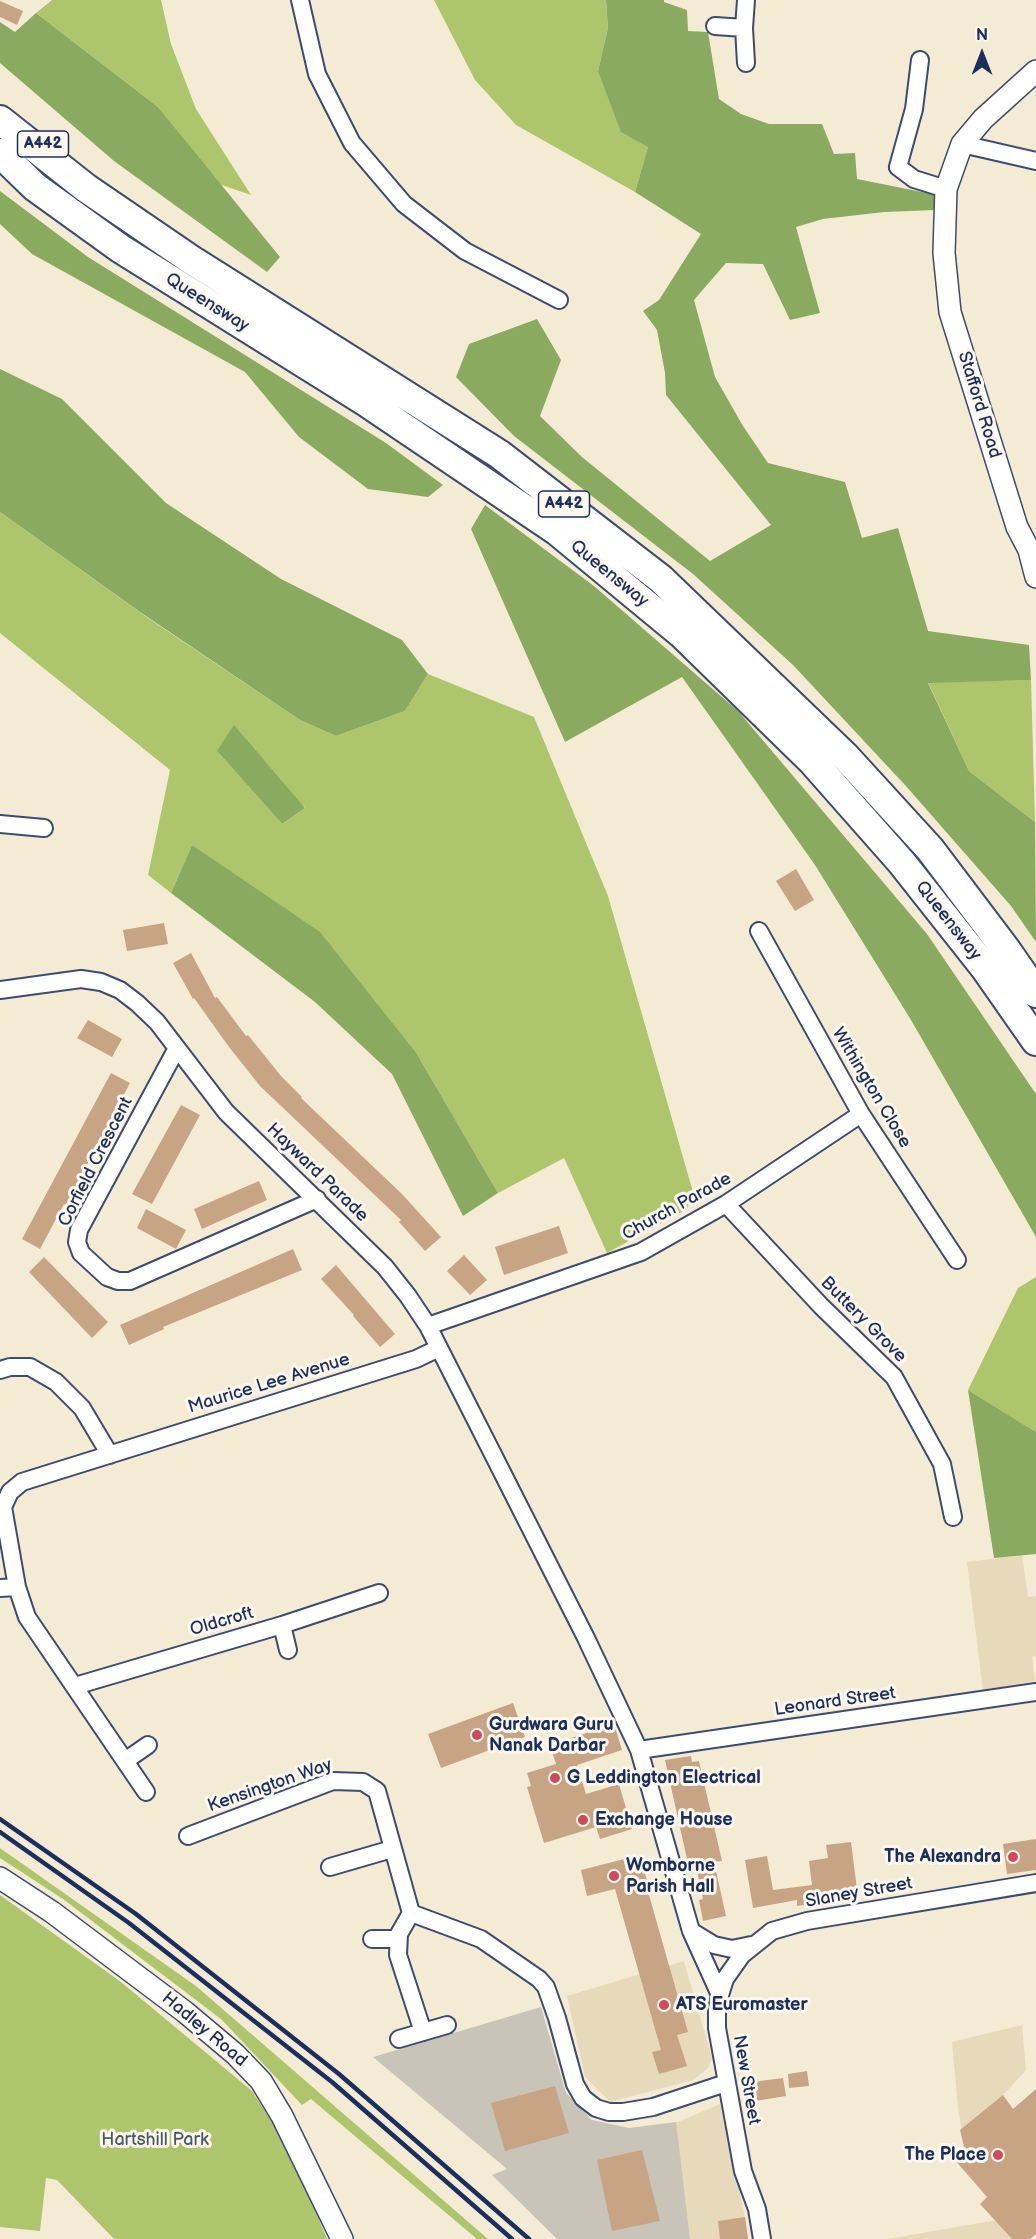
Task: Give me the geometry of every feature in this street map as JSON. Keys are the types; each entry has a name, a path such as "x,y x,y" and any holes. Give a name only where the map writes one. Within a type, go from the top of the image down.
{"highway":[{"name":"A442","path":"0,100 86,188"},
{"name":"Queensway","path":"0,120 86,188 190,259 499,454 661,579 845,756 930,849 1036,993"},
{"name":"Queensway","path":"0,153 35,187 121,249 458,462 557,531 683,635 812,760 902,863 985,968 1036,1041"},
{"name":"A442","path":"0,164 35,187"}],"street":[{"path":"300,0 317,74 352,143 404,204 465,251 559,300"},
{"path":"746,0 744,28 746,63"},
{"path":"715,26 744,28"},
{"path":"920,60 914,109 898,167 914,179 946,189 963,144 983,119 1036,71"},
{"path":"963,144 1036,161"},
{"name":"Stafford Road","path":"946,189 944,253 950,312 1017,527 1029,550 1036,577"},
{"path":"0,824 44,828"},
{"name":"Withington Close","path":"759,931 861,1114 957,1260"},
{"name":"Hayward Parade","path":"0,990 81,979 101,982 120,990 137,1003 157,1022 226,1112 385,1267 408,1296 428,1326 439,1348"},
{"name":"Corfield Crescent","path":"177,1048 79,1230 77,1242 81,1253 107,1277 118,1281 130,1281 317,1199"},
{"name":"Church Parade","path":"428,1326 486,1304 634,1255 726,1204 861,1114"},
{"name":"Buttery Grove","path":"726,1204 821,1306 894,1377 942,1464 953,1517"},
{"path":"439,1348 586,1638 639,1750"},
{"name":"Maurice Lee Avenue","path":"110,1455 416,1359 439,1348"},
{"path":"0,1370 10,1367 30,1367 56,1382 82,1408 110,1455 22,1482 10,1492 3,1507 8,1587 146,1792"},
{"name":"Oldcroft","path":"75,1686 282,1625 379,1593"},
{"path":"282,1625 288,1650"},
{"name":"Leonard Street","path":"639,1750 1036,1692"},
{"path":"125,1761 147,1745"},
{"name":"New Street","path":"639,1750 692,1931 720,1995 717,2028 726,2083 743,2171 757,2209 762,2239"},
{"name":"Kensington Way","path":"188,1836 333,1781 363,1782 377,1791 411,1913"},
{"path":"330,1867 392,1849"},
{"name":"Hadley Road","path":"0,1878 52,1912 185,2012 235,2054 261,2081 291,2133 342,2239"},
{"name":"Slaney Street","path":"720,1995 726,1978 742,1955 772,1931 807,1921 1036,1883"},
{"path":"423,2031 400,1963 398,1939 411,1913 482,1940 539,1979 546,1987 557,2018 575,2084 583,2098 597,2108 609,2112 623,2112 653,2107 726,2083"},
{"path":"692,1931 714,1945 732,1949 751,1946"},
{"path":"372,1940 398,1939"},
{"path":"399,2039 447,2025"}],"shaded area":[{"path":"1022,1555 1028,1597 1036,1596 1036,1656 1032,1657 1035,1681 983,1690 967,1562"},
{"path":"684,1961 712,2058 708,2068 693,2080 610,2102 585,2077 567,1996"},
{"path":"541,2007 566,2093 592,2120 629,2128 676,2122 690,2239 557,2239 492,2175 507,2169 373,2057"},
{"path":"1022,2025 1026,2070 1003,2095 1013,2109 965,2151 958,2108 952,2042"},
{"path":"720,2104 748,2239 689,2239 673,2124"},
{"path":"997,2220 1012,2239 887,2239"}],"green space":[{"path":"52,0 161,0 171,44 196,109 251,195 219,184 158,107 36,13"},
{"path":"434,0 606,0 608,28 598,71 648,147 635,192 516,125 475,80"},
{"path":"606,0 664,0 664,2 687,10 688,31 708,32 719,99 741,114 769,124 822,124 834,154 855,153 857,179 937,195 935,210 884,212 823,219 796,227 820,313 790,320 763,264 726,263 694,300 715,377 743,426 768,463 845,482 862,538 898,528 928,631 1029,645 1031,680 928,683 969,771 1035,822 1036,942 1011,906 905,785 793,665 693,574 514,436 456,377 469,344 537,319 561,360 540,416 582,457 710,561 771,525 666,395 665,373 657,330 643,311 659,300 701,234 635,192 648,147 621,132 598,71 608,28"},
{"path":"36,13 158,107 280,257 267,272 114,161 0,63 0,22 15,32"},
{"path":"0,191 88,257 386,443 443,485 428,497 368,489 299,437 245,372 32,254 0,224"},
{"path":"0,369 62,399 166,503 281,579 402,640 428,674 405,711 336,736 300,720 140,612 0,512"},
{"path":"485,505 594,586 738,711 927,934 1036,1094 1036,1237 911,1020 815,865 682,677 565,742 471,529"},
{"path":"0,512 148,618 300,720 336,736 405,711 428,674 534,717 608,896 693,1192 687,1209 607,1253 564,1158 498,1193 417,1054 192,845 171,893 148,875 170,770 0,633","holes":["217,751 305,807 282,824"]},
{"path":"1031,680 1035,822 969,771 928,682"},
{"path":"234,725 305,808 282,824 217,751"},
{"path":"192,845 320,932 417,1054 498,1193 463,1216 392,1074 315,1002 171,893"},
{"path":"1036,1277 1036,1432 968,1390 1018,1288"},
{"path":"968,1390 1036,1432 1036,1554 994,1558"},
{"path":"0,1848 196,1986 488,2239 477,2239 311,2099 302,2105 221,2019 63,1899 0,1858"},
{"name":"Hartshill Park","path":"0,1895 121,1982 252,2091 291,2152 327,2239 114,2239 57,2180 46,2178 40,2231 0,2227"}],"building":[{"path":"0,1 23,11 17,25 0,17"},
{"path":"796,869 814,900 795,911 776,881"},
{"path":"164,923 168,944 127,951 123,930"},
{"path":"191,953 215,998 217,997 246,1036 248,1035 281,1076 402,1194 441,1237 425,1251 399,1222 401,1220 260,1086 229,1047 193,999 173,963"},
{"path":"88,1020 122,1039 112,1057 77,1038"},
{"path":"111,1073 130,1083 66,1205 64,1204 40,1249 22,1239"},
{"path":"181,1105 200,1115 152,1204 132,1194"},
{"path":"259,1181 267,1200 202,1229 194,1209"},
{"path":"146,1209 186,1230 176,1249 137,1228"},
{"path":"559,1226 568,1253 504,1275 495,1247"},
{"path":"293,1249 302,1270 163,1327 164,1329 129,1345 120,1325"},
{"path":"464,1255 487,1280 470,1295 447,1271"},
{"path":"44,1257 108,1322 92,1338 29,1272"},
{"path":"336,1265 395,1334 380,1347 321,1279"},
{"name":"Gurdwara Guru Nanak Darbar","path":"513,1703 525,1737 441,1768 428,1734"},
{"path":"614,1724 622,1750 577,1765 586,1794 619,1784 632,1829 600,1839 596,1827 544,1843 527,1787 531,1786 527,1773 556,1764 550,1745"},
{"path":"691,1756 692,1762 699,1761 722,1861 714,1862 726,1916 703,1921 699,1900 703,1899 696,1866 689,1868 665,1760"},
{"path":"1036,1839 1036,1870 1007,1874 1003,1844"},
{"path":"851,1842 858,1897 797,1906 797,1900 753,1908 745,1860 767,1856 773,1890 812,1885 809,1861 828,1858 826,1845"},
{"path":"640,1855 647,1881 645,1881 688,2032 677,2035 687,2066 659,2074 652,2052 661,2050 615,1889 587,1896 581,1870"},
{"path":"807,2071 809,2086 789,2088 788,2074"},
{"path":"783,2078 786,2096 755,2101 752,2082"},
{"path":"555,2086 569,2133 505,2151 491,2103"},
{"name":"The Place","path":"1036,2089 1036,2234 1030,2239 1012,2239 980,2204 987,2197 954,2159 965,2151 960,2130 1003,2095 1013,2109"},
{"path":"642,2150 660,2221 612,2231 597,2160"},
{"path":"745,2217 748,2239 720,2239 718,2221"}],"railway":[{"path":"0,1819 136,1914 339,2074 529,2239"},
{"path":"0,1832 129,1923 332,2082 512,2239"}],"place":[{"name":"Gurdwara Guru Nanak Darbar","path":"477,1735"},
{"name":"G Leddington Electrical","path":"555,1778"},
{"name":"Exchange House","path":"583,1820"},
{"name":"The Alexandra","path":"1013,1857"},
{"name":"Womborne Parish Hall","path":"614,1876"},
{"name":"ATS Euromaster","path":"664,2005"},
{"name":"The Place","path":"998,2155"}]}
